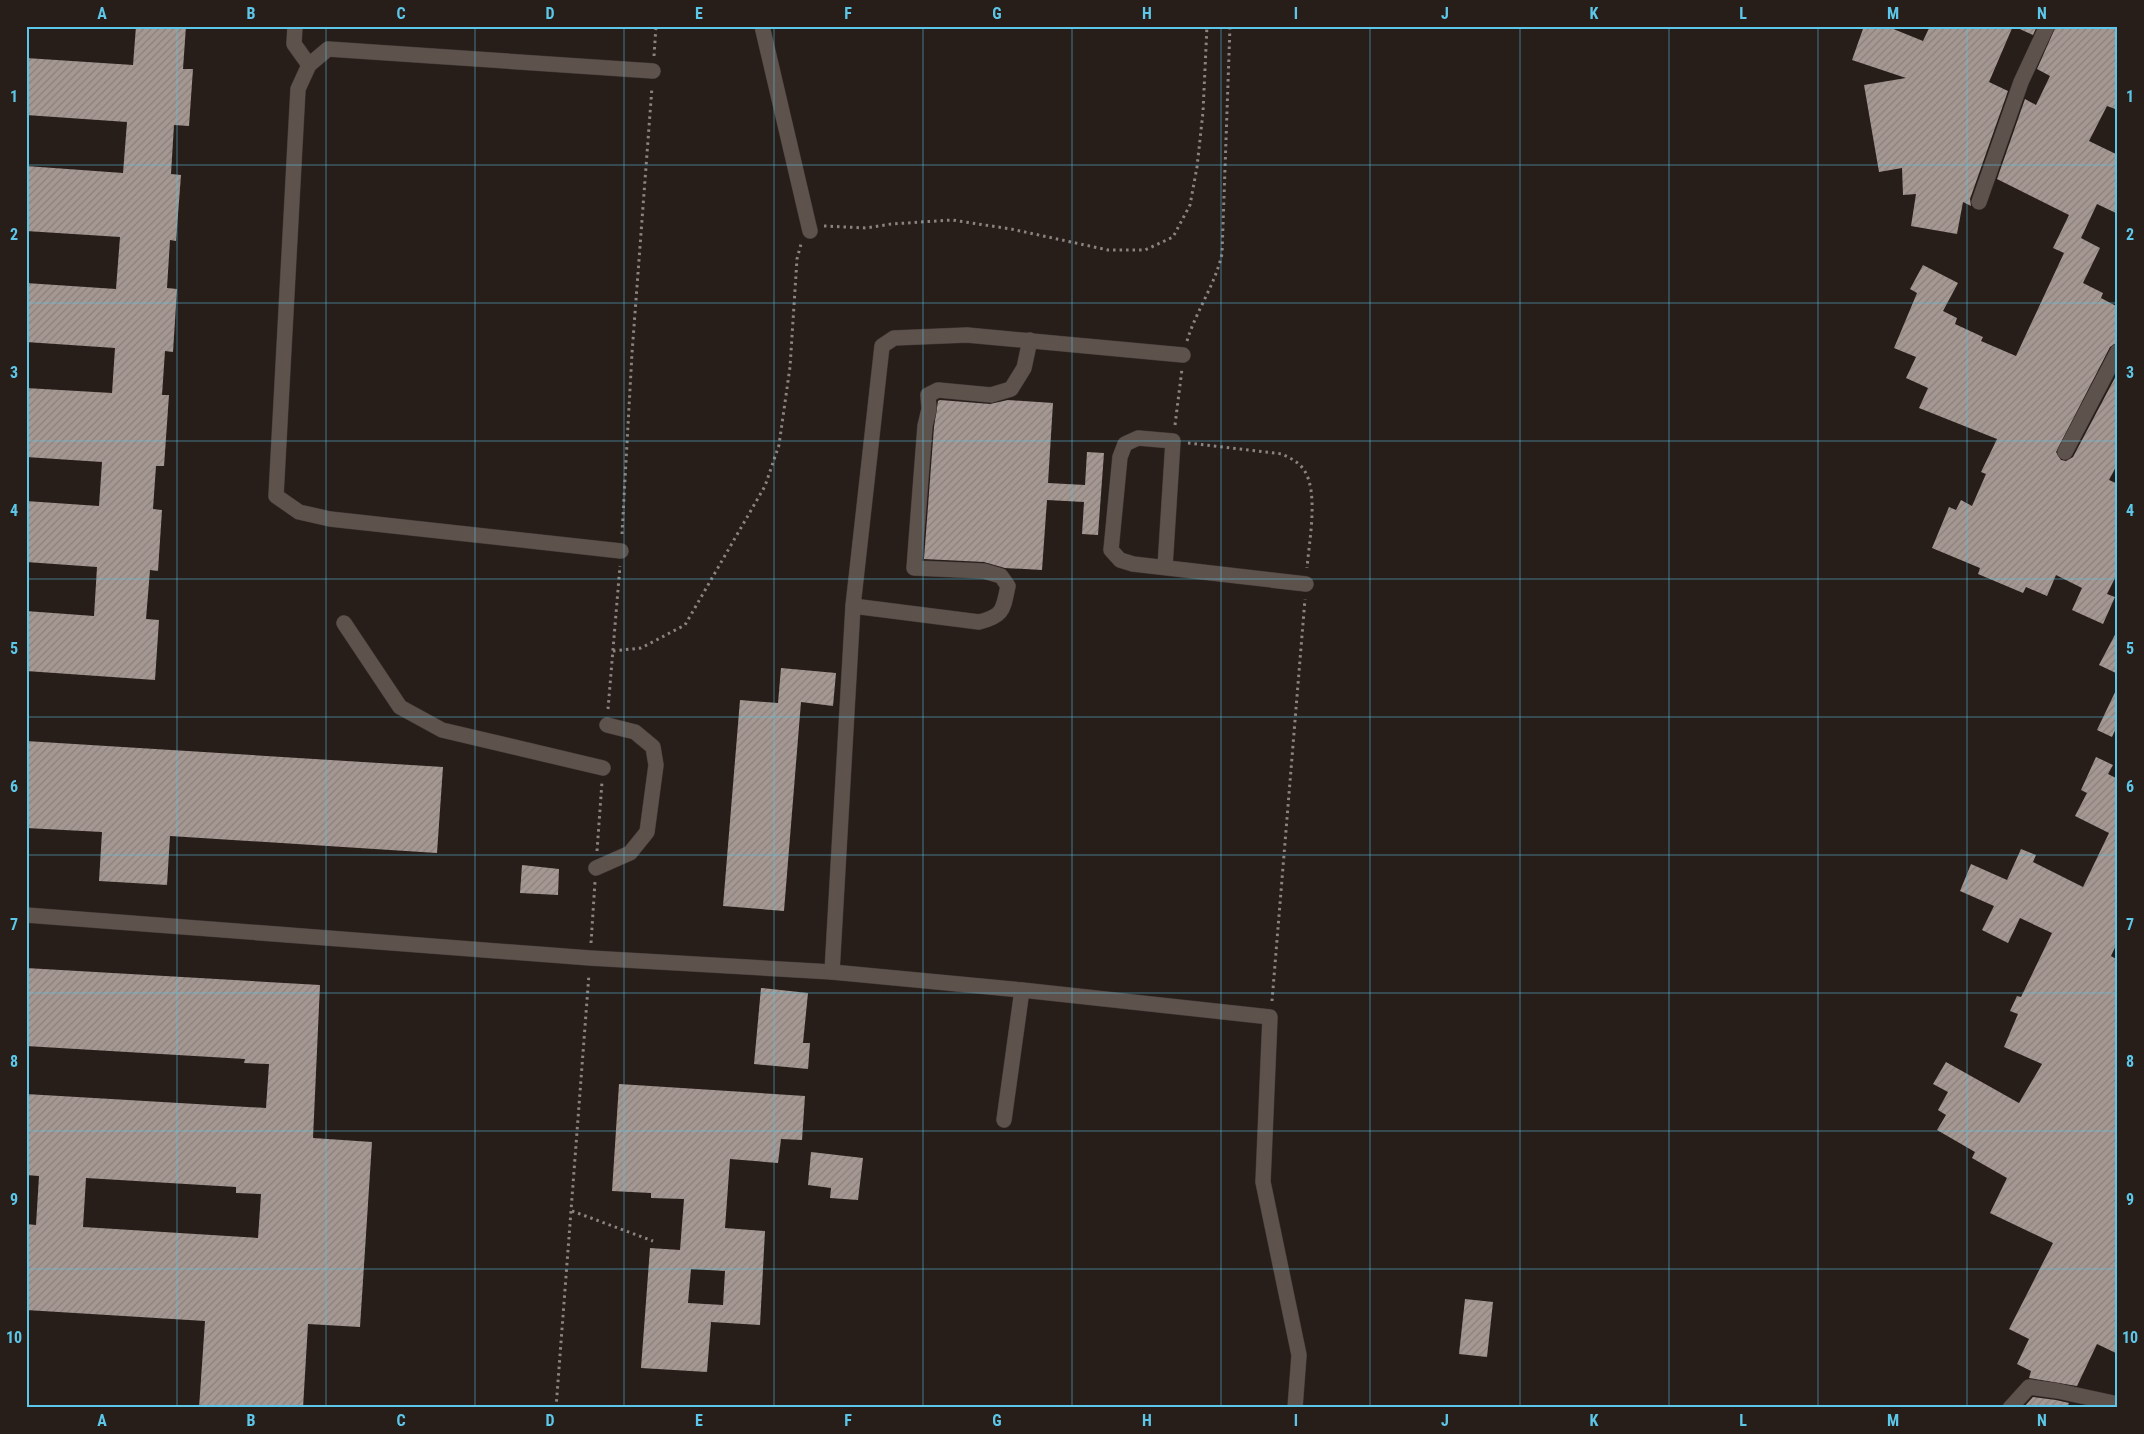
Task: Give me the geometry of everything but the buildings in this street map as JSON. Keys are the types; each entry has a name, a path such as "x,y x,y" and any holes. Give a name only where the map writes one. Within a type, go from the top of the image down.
{"street":[{"path":"295,26 294,44 309,65"},
{"path":"762,26 810,232"},
{"path":"1979,202 2021,82 2047,26"},
{"path":"621,551 330,519 299,512 276,496 298,89 309,65 328,49 653,71"},
{"path":"832,972 853,606 882,346 894,338 967,335 1183,355"},
{"path":"853,606 979,622 994,618 1003,610 1008,586 1001,576 984,571 914,568 925,426 929,409 928,395 938,390 991,395 1011,390 1024,368 1030,340"},
{"path":"2065,452 2118,351"},
{"path":"1165,567 1173,441 1138,438 1125,444 1120,457 1111,550 1120,560 1133,564 1306,584"},
{"path":"344,623 400,707 442,730 603,768"},
{"path":"596,868 630,853 647,832 656,766 653,747 635,732 607,725"},
{"path":"26,915 590,958 832,972 1022,990 1270,1017 1263,1182 1299,1354 1295,1408"},
{"path":"1004,1120 1022,990"},
{"path":"2010,1408 2028,1387 2058,1390 2118,1404"}],"path":[{"path":"1230,26 1222,254 1218,272 1191,328 1183,355 1173,441 1282,454 1294,460 1304,470 1311,490 1306,584 1270,1017"},
{"path":"572,1211 653,1241"}]}
